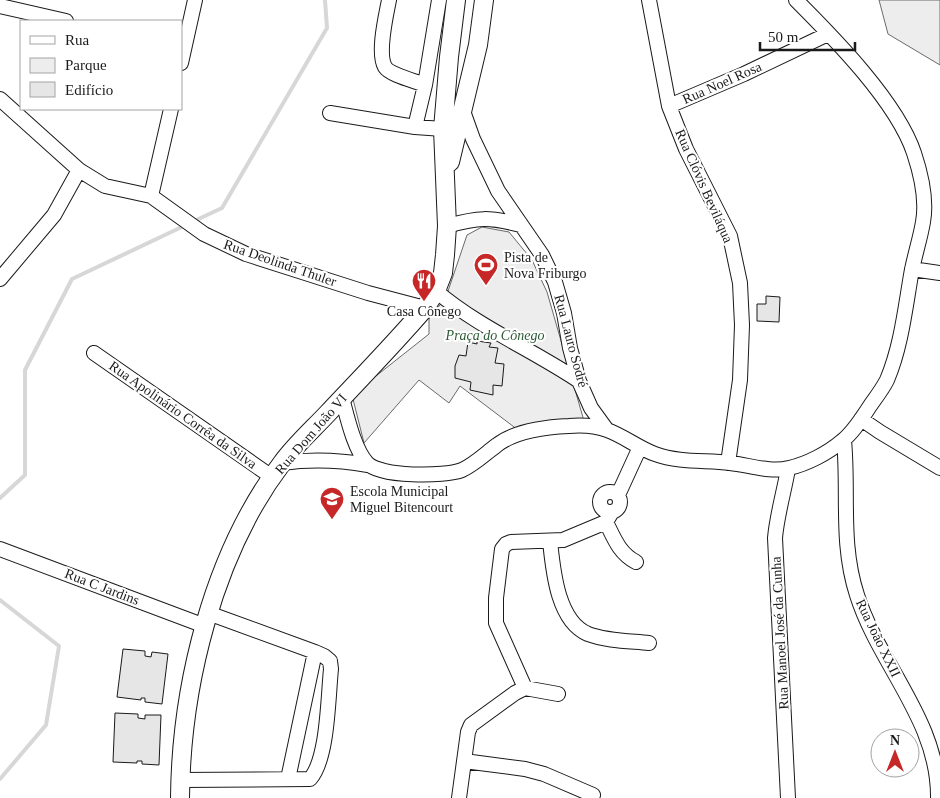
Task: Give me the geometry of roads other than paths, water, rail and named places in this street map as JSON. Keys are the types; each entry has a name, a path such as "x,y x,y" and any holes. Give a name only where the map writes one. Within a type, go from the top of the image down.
{"main road":[{"path":"446,177 443,129 456,0"},
{"path":"446,177 478,45 484,0"},
{"name":"Rua Dom João VI","path":"180,798 188,700 206,620 239,536 252,510 277,470 425,308 436,291 443,273 447,226 446,177"}],"street":[{"path":"183,48 195,0"},
{"path":"388,0 382,50 386,67 392,73 425,85"},
{"path":"415,127 425,85 439,0"},
{"name":"Rua Clóvis Beviláqua","path":"650,0 669,106 686,149 730,236 740,283 742,325 740,380 728,463"},
{"path":"277,470 323,460 368,465 409,474 448,474 463,470 498,443 513,435 568,426 607,430 640,447 678,460 728,463 771,469 788,469 818,457 844,440 886,382 899,344 912,270 924,220 924,196 914,151 898,120 871,82 796,0"},
{"path":"0,6 62,20"},
{"name":"Rua Noel Rosa","path":"669,106 744,74 828,34"},
{"name":"Rua Deolinda Thuler","path":"0,99 79,170 105,186 151,196 172,209 204,234 246,254 368,293 425,308"},
{"path":"151,196 171,110"},
{"name":"Rua Lauro Sodré","path":"463,111 498,191 542,255 555,282 579,381 591,408 607,430"},
{"path":"330,113 415,127 443,129"},
{"path":"0,279 54,215 79,170"},
{"path":"447,226 482,218 498,219 521,225"},
{"path":"912,270 940,273"},
{"path":"436,291 447,300 579,381"},
{"name":"Rua Apolinário Corrêa da Silva","path":"94,353 277,470"},
{"path":"342,398 358,449 368,465"},
{"path":"861,419 940,468"},
{"name":"Rua João XXII","path":"844,440 846,465 846,543 857,597 873,634 920,718 934,761 938,798"},
{"path":"636,562 620,550 609,517 600,505 600,498 605,492 612,491 618,495 640,447"},
{"name":"Rua Manoel José da Cunha","path":"788,469 775,538 788,798"},
{"path":"525,688 496,623 496,598 502,550 506,544 511,542 563,540 609,517"},
{"path":"550,541 557,592 565,610 576,624 586,633 615,640 649,642"},
{"name":"Rua C Jardins","path":"0,549 206,620 315,652"},
{"path":"180,780 310,779 316,773 320,759 331,670 330,662 324,656 315,652 288,779"},
{"path":"459,798 468,732 471,725 515,693 525,688 558,694"},
{"path":"464,761 544,774 593,795"}],"waterway":[{"path":"192,222 222,208 327,28 325,0"},
{"path":"0,498 25,475 25,370 72,279 186,225"},
{"path":"0,600 59,646 46,725 0,779"}],"place":[{"name":"Pista de Nova Friburgo","path":"486,286"},
{"name":"Casa Cônego","path":"424,302"},
{"name":"Escola Municipal Miguel Bitencourt","path":"332,520"}],"park label":[{"name":"Praça do Cônego","path":"495,335"}]}
